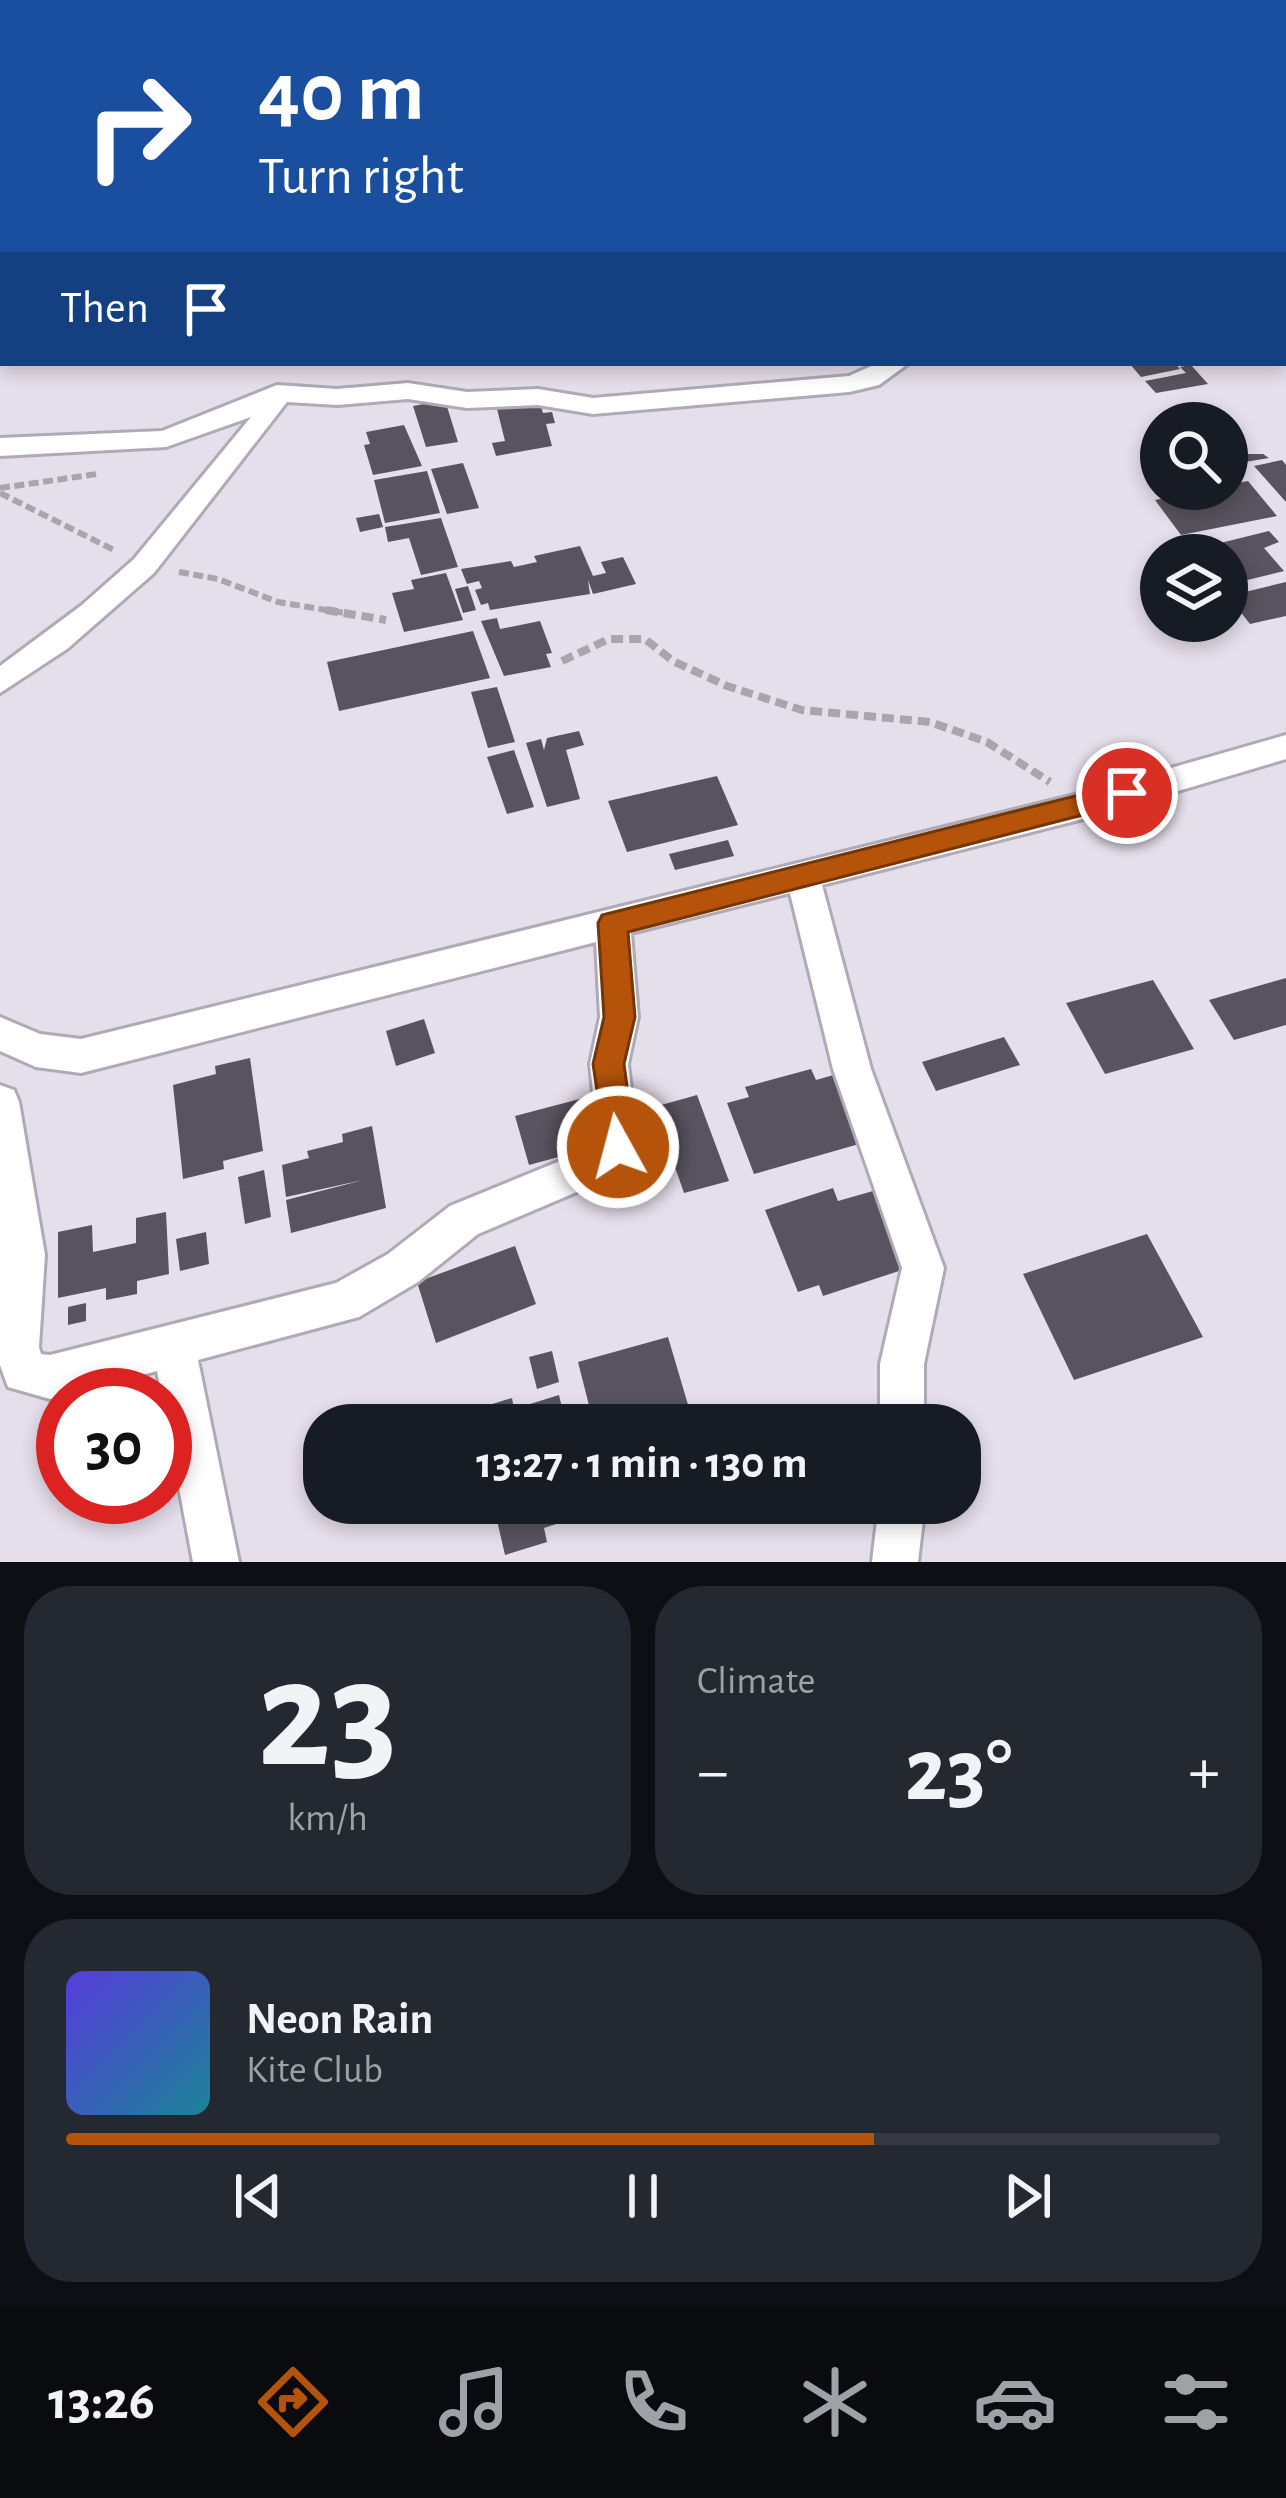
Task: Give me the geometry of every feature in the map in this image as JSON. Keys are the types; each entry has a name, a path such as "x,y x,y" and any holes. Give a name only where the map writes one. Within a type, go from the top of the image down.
{"street":[{"path":"0,446 108,446 166,439 249,410 277,393 338,397 408,391 467,400 538,397 593,406 849,384 870,380 891,366"},
{"path":"0,682 44,652 145,566 213,484 230,454 268,419 277,393"},
{"path":"0,1036 36,1050 81,1056 1087,805 1286,747"},
{"path":"802,874 852,1069 923,1268 902,1364 902,1404"},
{"path":"0,1102 24,1255 18,1347 23,1372 50,1377 344,1302 403,1268 464,1220 591,1167 618,1147 609,1064 619,1017 612,923"},
{"path":"174,1348 216,1562"},
{"path":"896,1562 900,1524"}],"path":[{"path":"0,493 145,566 218,579 278,602 386,620"},
{"path":"562,661 609,639 645,639 673,661 728,686 802,710 930,722 987,742 1087,805"}],"building":[{"path":"1132,366 1180,369 1141,377"},
{"path":"1192,366 1208,384 1156,393 1145,381 1186,373 1180,367"},
{"path":"539,399 543,413 552,412 555,423 546,424 552,446 496,456 492,443 505,441 496,405"},
{"path":"445,400 458,442 426,447 413,406"},
{"path":"404,425 422,466 373,475 364,445 370,444 366,432"},
{"path":"1248,454 1263,454 1269,458 1248,462"},
{"path":"1282,460 1286,465 1286,502 1254,466"},
{"path":"463,463 479,508 447,514 431,469"},
{"path":"427,471 440,513 385,523 374,480"},
{"path":"1248,481 1277,516 1186,534 1180,534 1162,510 1248,510"},
{"path":"379,514 383,527 360,532 356,518"},
{"path":"441,518 458,567 421,575 409,538 388,542 385,527"},
{"path":"1269,531 1279,542 1264,548 1284,571 1248,580 1248,536"},
{"path":"580,546 593,576 606,573 601,562 623,557 636,584 593,594 588,580 590,594 490,610 488,603 481,605 475,590 482,588 479,581 467,584 461,569 511,561 514,567 537,562 534,556"},
{"path":"446,573 463,620 404,632 392,593 414,589 411,580"},
{"path":"1286,582 1286,616 1250,624 1248,591"},
{"path":"468,586 476,610 463,613 455,589"},
{"path":"497,618 500,629 540,621 552,653 546,654 551,667 504,676 481,621"},
{"path":"473,631 490,678 339,711 327,662"},
{"path":"497,687 515,742 488,748 471,692"},
{"path":"579,731 584,745 566,750 580,799 547,807 526,743 541,739 544,750 547,738"},
{"path":"514,750 534,807 507,814 487,757"},
{"path":"717,776 738,825 627,852 608,801"},
{"path":"728,840 734,856 675,870 669,854"},
{"path":"1286,978 1286,1025 1234,1040 1209,1000"},
{"path":"1153,980 1194,1049 1105,1074 1066,1003"},
{"path":"424,1019 435,1053 396,1066 386,1031"},
{"path":"1004,1037 1020,1065 936,1091 922,1062"},
{"path":"250,1058 263,1151 223,1161 224,1169 183,1179 173,1085 216,1074 215,1066"},
{"path":"811,1069 816,1080 844,1072 873,1140 754,1174 727,1103 749,1097 745,1087"},
{"path":"697,1095 729,1181 684,1193 654,1107"},
{"path":"591,1096 606,1144 529,1165 515,1116"},
{"path":"372,1126 386,1208 291,1233 286,1200 363,1180 286,1197 282,1165 309,1158 307,1151 343,1142 342,1134"},
{"path":"264,1170 271,1217 245,1224 238,1177"},
{"path":"833,1188 838,1201 873,1191 908,1268 823,1296 819,1285 798,1292 765,1210"},
{"path":"166,1212 169,1274 137,1281 137,1294 106,1300 106,1288 58,1298 58,1232 92,1225 93,1252 136,1243 136,1218"},
{"path":"206,1232 209,1264 180,1271 176,1239"},
{"path":"1147,1234 1203,1337 1074,1380 1023,1274"},
{"path":"515,1246 536,1304 436,1343 417,1282"},
{"path":"86,1303 86,1321 68,1325 68,1307"},
{"path":"668,1337 688,1404 589,1404 578,1362"},
{"path":"552,1351 559,1382 537,1389 529,1357"},
{"path":"559,1395 561,1404 530,1404"},
{"path":"498,1524 556,1524 544,1528 547,1542 505,1555"}],"route":[{"path":"618,1147 609,1064 619,1017 612,923 1127,793"}]}
